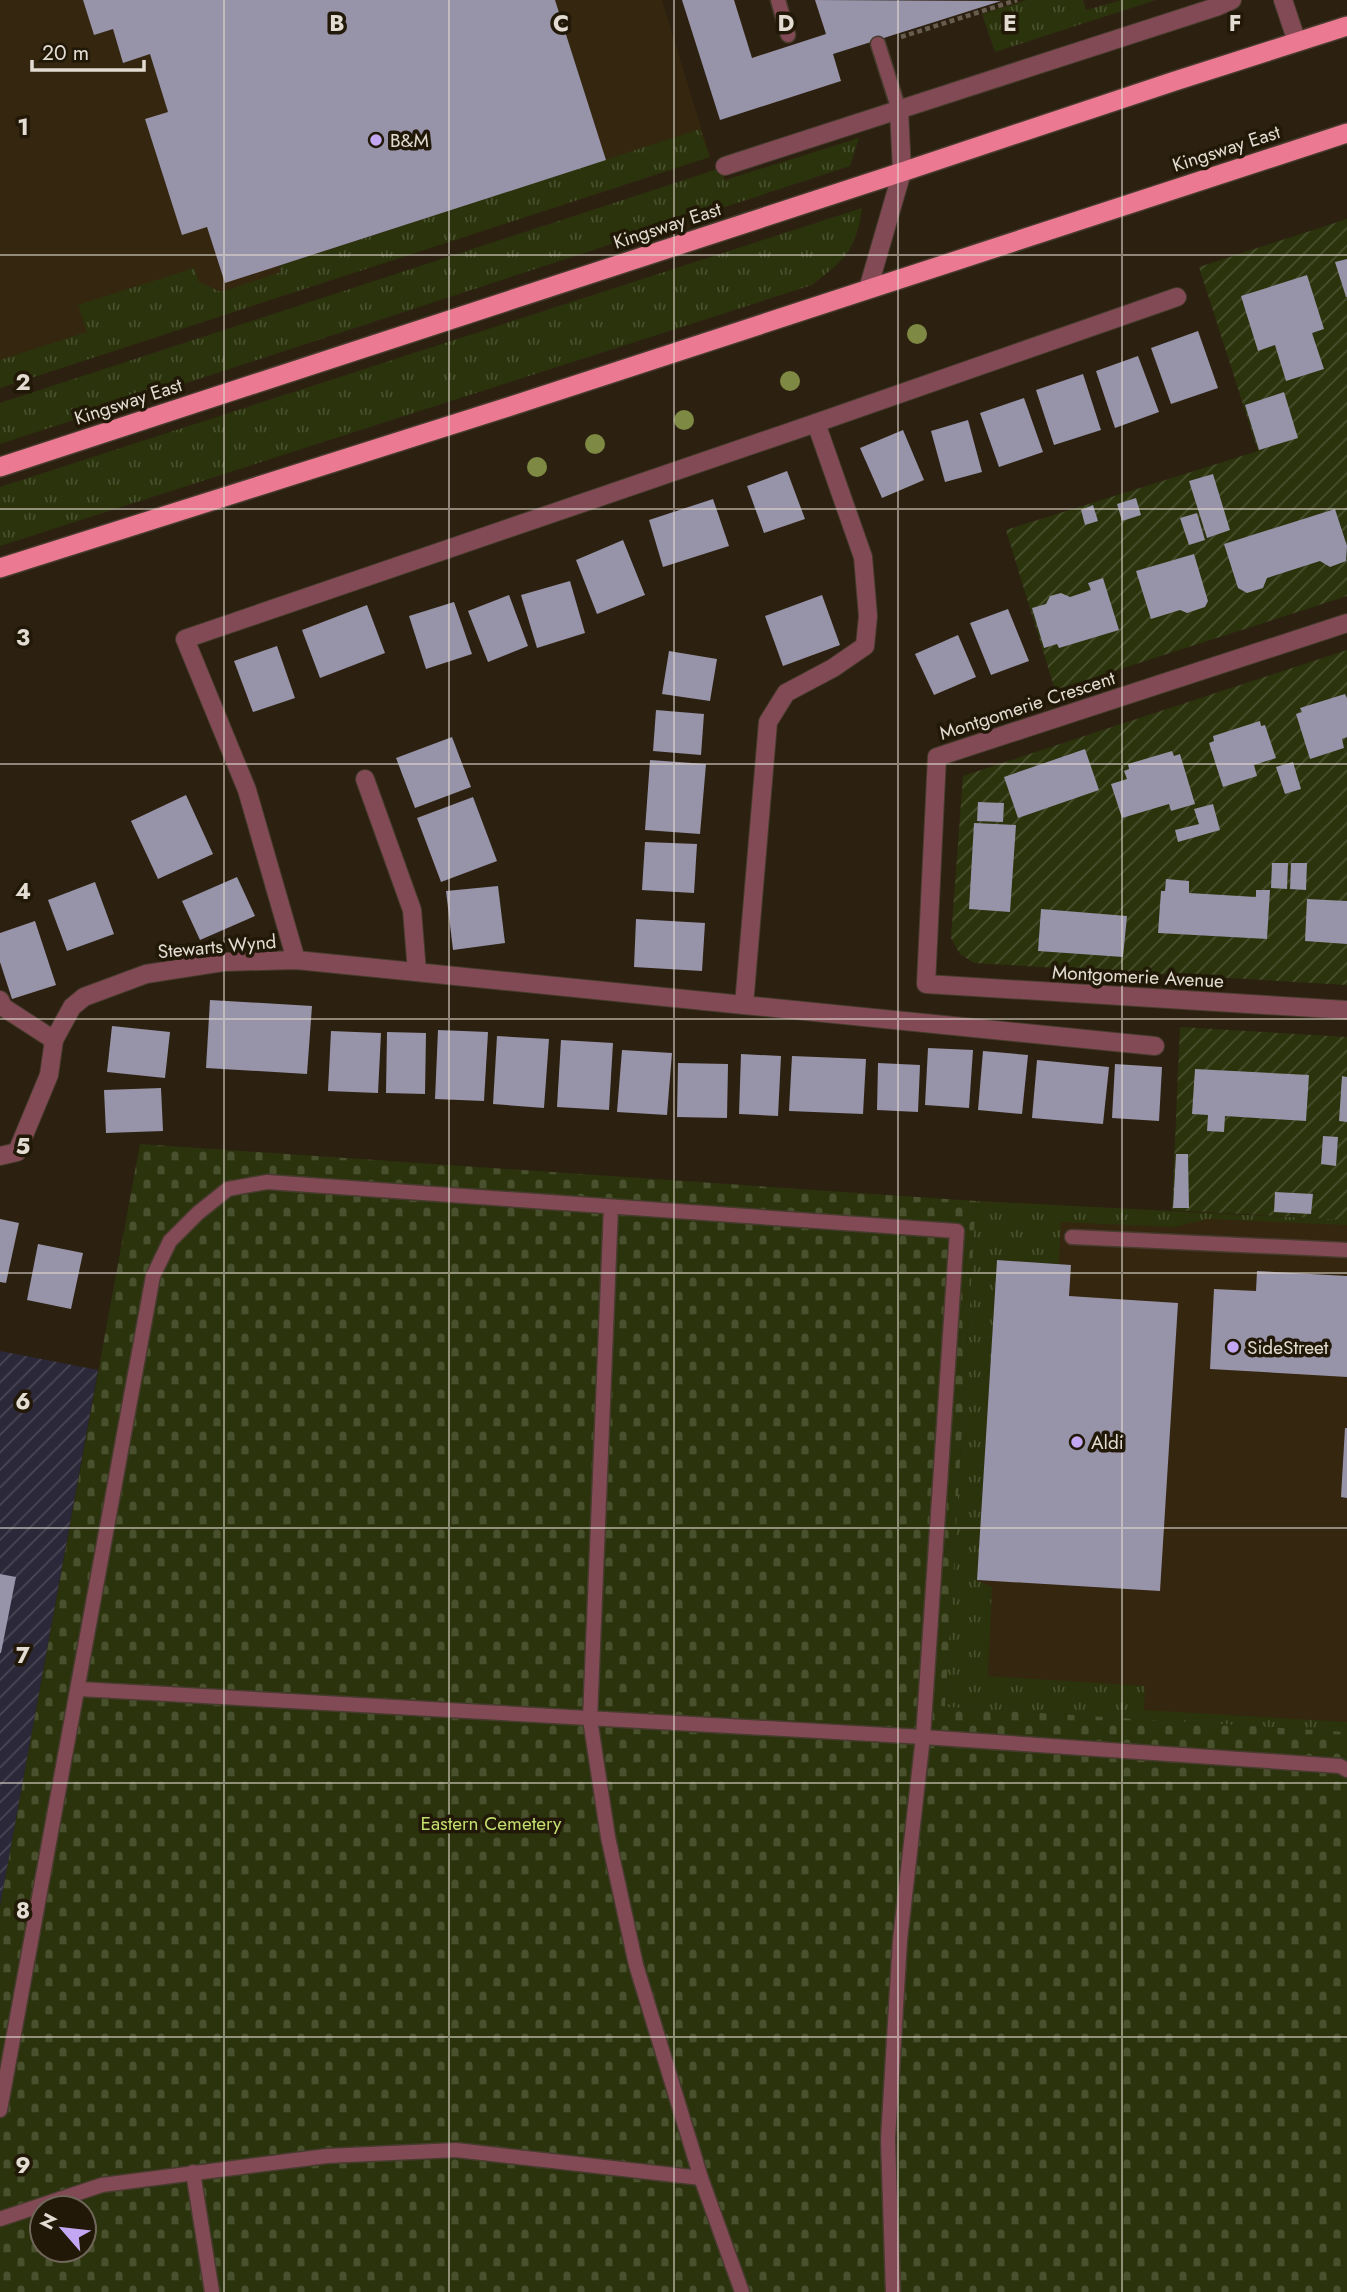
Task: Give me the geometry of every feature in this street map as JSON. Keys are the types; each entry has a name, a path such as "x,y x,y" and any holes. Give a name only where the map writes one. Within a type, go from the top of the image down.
{"highway":[{"name":"Kingsway East","path":"0,467 1347,26"},
{"name":"Kingsway East","path":"0,568 511,406 1347,133"}],"street":[{"path":"725,166 1232,0"},
{"path":"1283,0 1297,42"},
{"path":"868,289 902,173 899,110"},
{"path":"296,960 247,790 185,639 1177,297"},
{"path":"744,1005 768,722 786,693 865,646 868,616 863,557 816,423"},
{"name":"Montgomerie Crescent","path":"926,985 937,757 1347,623"},
{"path":"365,779 412,909 416,972"},
{"name":"Stewarts Wynd","path":"0,1156 17,1152 49,1075 54,1040 72,1007 84,998 146,974 223,962 296,960 1155,1046"},
{"name":"Montgomerie Avenue","path":"926,985 1347,1010"},
{"path":"0,1000 3,1007 54,1040"}],"lane":[{"path":"778,0 789,35"},
{"path":"878,44 899,110"},
{"path":"0,2110 153,1276 170,1241 198,1213 228,1189 267,1182 957,1231 923,1737 900,1940 888,2139 893,2292"},
{"path":"611,1207 590,1719 608,1837 636,1965 701,2178 742,2292"},
{"path":"1072,1237 1347,1250"},
{"path":"79,1689 923,1737 1340,1766 1347,1770"},
{"path":"0,2219 102,2185 327,2156 456,2150 701,2178"},
{"path":"193,2172 212,2292"}],"path":[{"path":"878,44 1017,0"}],"shaded area":[{"path":"0,0 662,0 710,157 0,388"},
{"path":"976,1201 1347,1220 1347,1732 945,1707"},
{"path":"0,1351 98,1370 0,1907"}],"green space":[{"path":"1027,0 1083,0 1086,10 1122,0 1156,0 995,52 982,14"},
{"path":"700,129 710,157 0,388 0,360 87,332 78,305 194,268 199,282 221,292 281,272 279,266"},
{"path":"859,138 850,166 0,444 0,403 721,168 725,180"},
{"path":"862,208 856,235 847,253 812,285 0,546 0,487"},
{"path":"1347,219 1347,596 1055,690 1006,530 1258,451 1199,267"},
{"path":"1347,650 1347,985 974,963 960,954 951,938 963,776"},
{"path":"1180,1027 1347,1037 1347,1220 1172,1210"},
{"name":"Eastern Cemetery","path":"140,1144 976,1201 945,1707 1347,1732 1347,2292 0,2292 0,1907"},
{"path":"976,1201 1347,1220 1347,1225 1207,1219 1174,1227 1061,1222 1059,1264 997,1260 977,1580 992,1587 988,1676 1145,1686 1144,1710 1347,1722 1347,1732 945,1707"}],"building":[{"name":"B&M","path":"83,0 555,0 606,160 225,283 207,227 182,235 145,119 168,112 150,54 123,63 113,29 94,35"},
{"path":"682,0 734,0 752,58 826,34 815,0 1001,1 833,54 841,81 720,120"},
{"path":"1347,259 1347,297 1346,297 1335,262"},
{"path":"1307,275 1324,329 1312,333 1324,369 1286,381 1275,345 1258,351 1241,296"},
{"path":"1198,331 1218,388 1171,404 1151,348"},
{"path":"1138,356 1159,412 1115,428 1096,371"},
{"path":"1083,374 1101,430 1054,445 1036,390"},
{"path":"1284,392 1298,438 1259,450 1245,405"},
{"path":"1024,398 1043,452 999,467 980,413"},
{"path":"968,420 982,472 945,482 931,431"},
{"path":"903,430 924,480 882,498 860,448"},
{"path":"787,471 805,519 764,533 747,486"},
{"path":"1213,474 1230,530 1207,538 1189,481"},
{"path":"1136,498 1141,515 1122,521 1117,504"},
{"path":"713,499 729,546 663,567 649,520"},
{"path":"1093,505 1098,521 1085,525 1081,510"},
{"path":"1335,509 1347,546 1346,561 1330,567 1320,561 1267,578 1263,588 1247,593 1238,588 1224,544"},
{"path":"1197,513 1205,540 1189,545 1180,518"},
{"path":"623,540 645,595 597,614 576,560"},
{"path":"1194,554 1208,601 1205,607 1187,613 1180,610 1151,619 1136,571"},
{"path":"1103,578 1119,630 1059,648 1057,644 1044,648 1032,608 1046,604 1050,596 1061,593 1070,597 1091,590 1088,583"},
{"path":"570,581 585,633 537,648 521,595"},
{"path":"509,595 528,646 488,662 468,611"},
{"path":"822,595 840,645 783,666 765,616"},
{"path":"454,602 472,654 426,669 409,616"},
{"path":"367,605 385,653 320,678 302,630"},
{"path":"1008,609 1029,661 991,675 970,623"},
{"path":"958,635 976,677 934,695 915,654"},
{"path":"277,646 295,698 253,712 234,661"},
{"path":"669,651 717,659 710,701 662,694"},
{"path":"1345,694 1347,737 1342,739 1344,748 1310,759 1296,714 1302,712 1300,708"},
{"path":"656,710 704,714 701,755 653,751"},
{"path":"1260,721 1261,726 1265,725 1276,758 1254,765 1257,776 1223,787 1209,743 1214,741 1213,736"},
{"path":"452,737 471,787 415,808 396,758"},
{"path":"1085,749 1099,790 1018,818 1004,777"},
{"path":"1172,751 1174,756 1180,754 1195,804 1171,811 1169,804 1122,818 1111,784 1127,779 1124,771 1129,769 1128,764"},
{"path":"650,760 706,764 700,834 645,830"},
{"path":"1293,762 1301,789 1285,794 1276,767"},
{"path":"186,795 213,854 158,879 131,821"},
{"path":"473,797 497,861 441,882 417,818"},
{"path":"978,802 1004,803 1003,822 977,821"},
{"path":"1213,804 1220,830 1178,842 1175,830 1199,824 1194,809"},
{"path":"974,823 1016,825 1010,912 969,909"},
{"path":"645,842 697,844 694,893 642,890"},
{"path":"1272,863 1288,863 1287,889 1271,888"},
{"path":"1291,863 1307,863 1306,890 1290,889"},
{"path":"237,877 255,916 200,940 182,901"},
{"path":"1166,879 1189,881 1189,893 1256,897 1256,890 1270,890 1267,939 1158,933 1161,891 1165,891"},
{"path":"95,882 114,934 67,951 48,900"},
{"path":"498,886 505,943 453,950 446,891"},
{"path":"1307,899 1347,901 1347,944 1305,941"},
{"path":"1041,909 1127,916 1123,957 1038,951"},
{"path":"636,919 705,923 702,971 634,967"},
{"path":"35,921 56,985 12,999 0,962 0,933"},
{"path":"210,1000 312,1006 307,1074 206,1068"},
{"path":"112,1026 170,1032 165,1078 107,1072"},
{"path":"438,1030 488,1032 484,1101 435,1099"},
{"path":"331,1031 381,1033 378,1093 328,1091"},
{"path":"387,1032 426,1033 425,1094 386,1093"},
{"path":"497,1036 549,1039 544,1108 493,1104"},
{"path":"561,1040 613,1043 609,1110 557,1107"},
{"path":"928,1048 973,1050 969,1108 925,1105"},
{"path":"622,1050 672,1053 667,1115 617,1112"},
{"path":"983,1051 1028,1055 1022,1114 978,1110"},
{"path":"741,1054 781,1056 778,1116 739,1114"},
{"path":"792,1056 866,1059 863,1114 789,1111"},
{"path":"1037,1060 1109,1067 1103,1124 1032,1118"},
{"path":"678,1063 728,1064 727,1118 677,1117"},
{"path":"878,1063 920,1065 918,1112 877,1110"},
{"path":"1115,1064 1162,1067 1159,1121 1112,1118"},
{"path":"1195,1069 1309,1075 1306,1121 1225,1116 1224,1132 1207,1131 1208,1115 1192,1114"},
{"path":"1342,1076 1347,1077 1347,1122 1339,1121"},
{"path":"161,1088 163,1131 106,1133 104,1090"},
{"path":"1323,1136 1338,1137 1336,1166 1321,1164"},
{"path":"1176,1154 1188,1154 1189,1208 1173,1208"},
{"path":"1275,1192 1313,1194 1311,1214 1274,1212"},
{"path":"0,1219 19,1223 6,1283 0,1282"},
{"path":"38,1244 83,1253 71,1309 27,1300"},
{"name":"Aldi","path":"997,1260 1071,1265 1069,1296 1178,1303 1160,1591 977,1580"},
{"path":"1257,1271 1347,1276 1347,1377 1210,1369 1214,1289 1256,1291"},
{"path":"1347,1428 1347,1498 1341,1497"},
{"path":"0,1574 16,1577 1,1653 0,1653"}],"place":[{"name":"B&M","path":"376,140"},
{"name":"SideStreet","path":"1233,1347"},
{"name":"Aldi","path":"1077,1442"}]}
